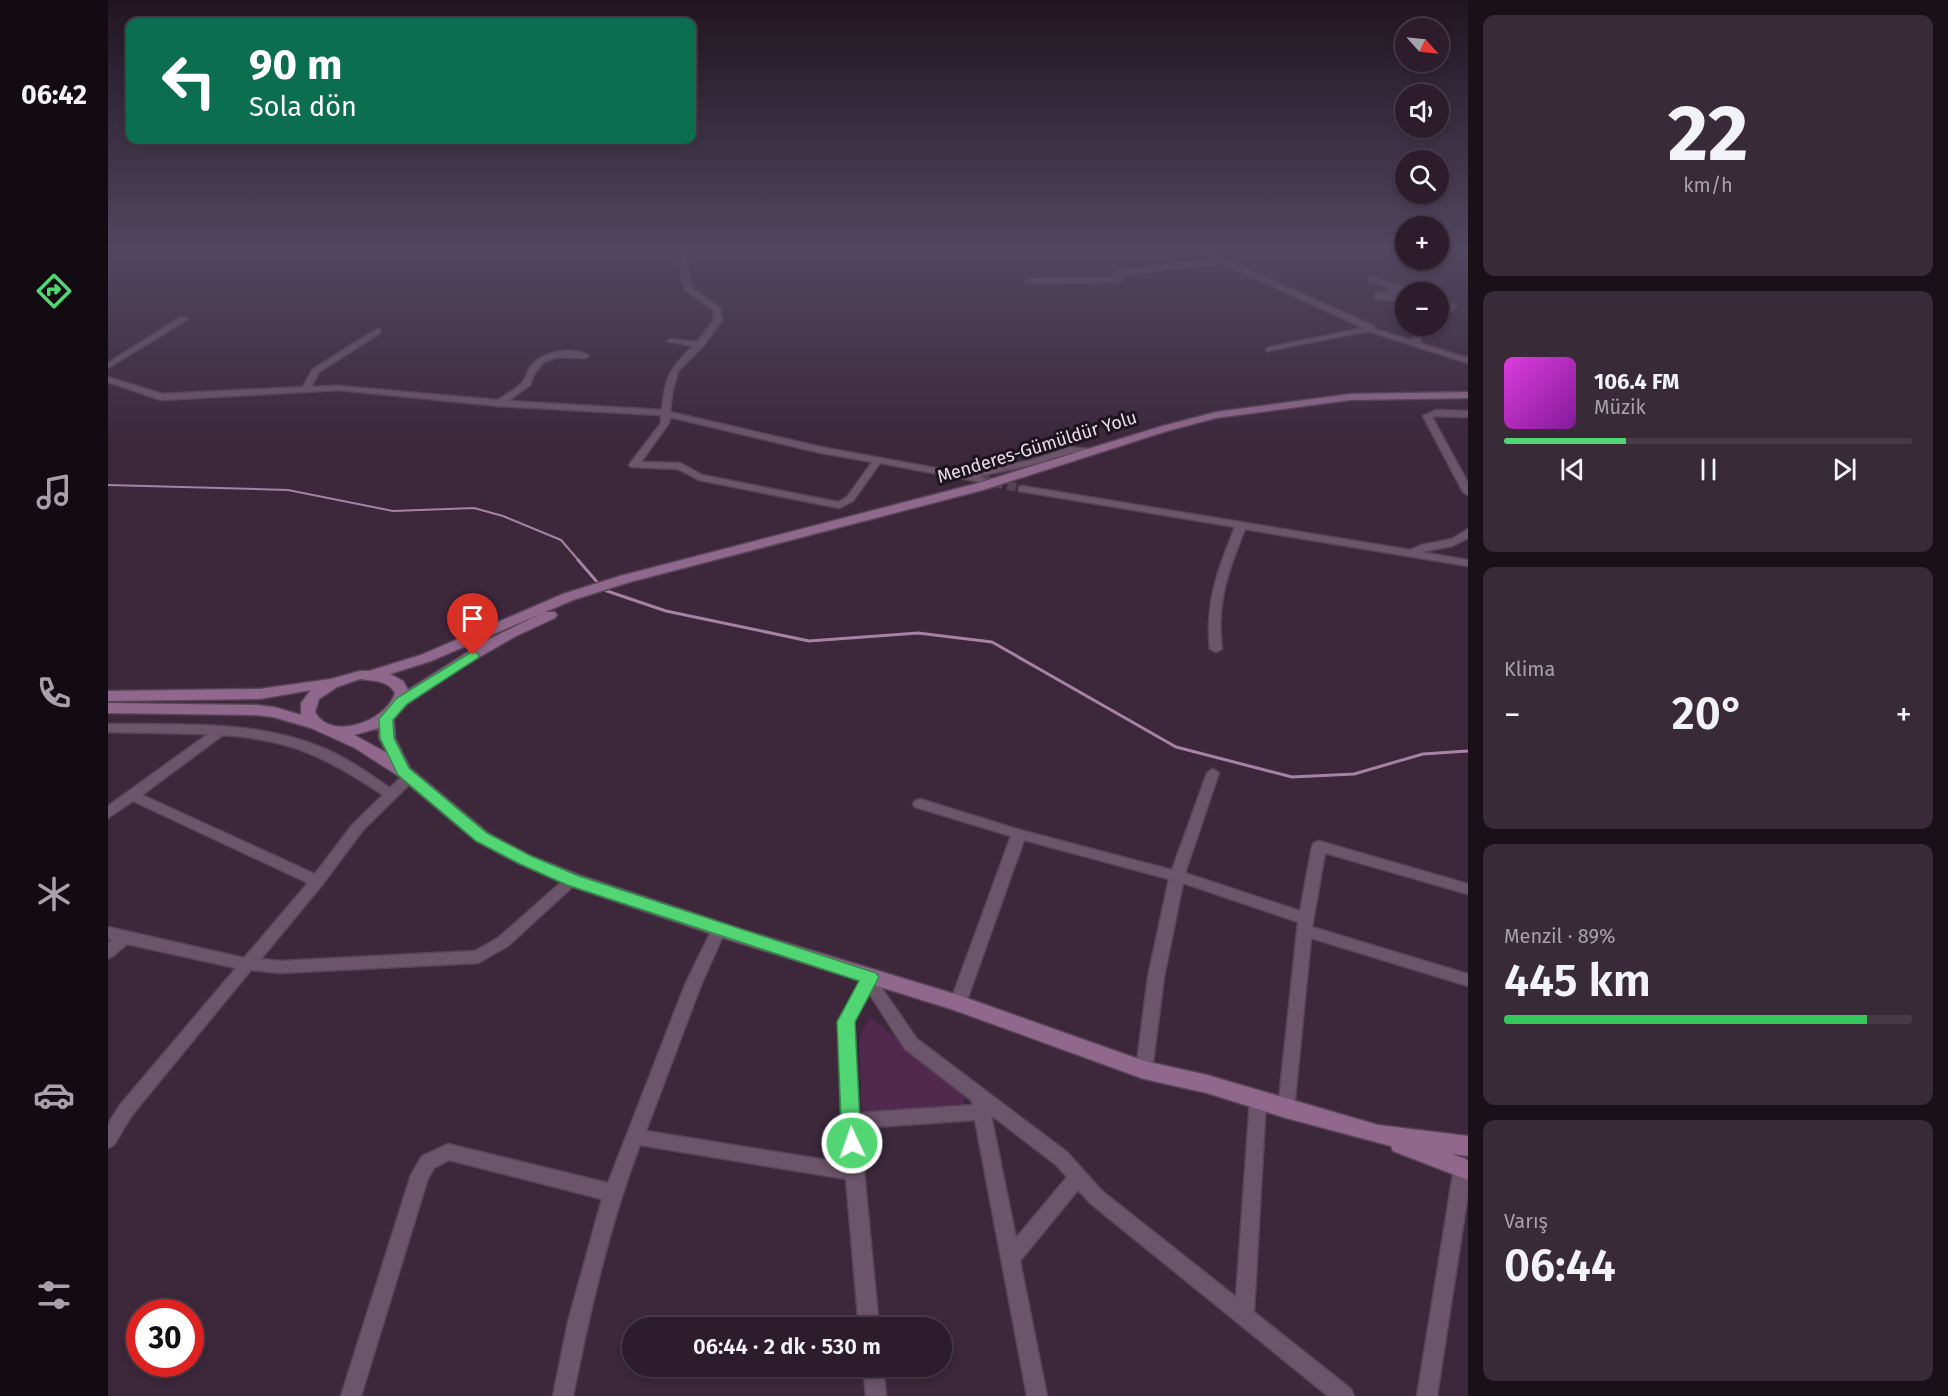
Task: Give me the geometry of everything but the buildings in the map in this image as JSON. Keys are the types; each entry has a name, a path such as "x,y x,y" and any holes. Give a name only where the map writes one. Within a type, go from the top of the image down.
{"main road":[{"name":"Menderes-Gümüldür Yolu","path":"573,600 625,579 949,496 1216,415 1281,404 1350,397 1468,395"},
{"name":"Menderes-Gümüldür Yolu","path":"573,600 637,586 950,505 1174,433 1219,422 1350,403 1468,401"},
{"path":"314,724 308,716 308,707 321,689 334,682 346,677 373,675 426,658 573,600"},
{"path":"332,731 354,731 386,719 402,701 442,673 504,636 573,600"},
{"path":"373,675 397,683 402,691 402,701"},
{"path":"108,696 260,694 334,682"},
{"path":"108,708 256,710 274,712 314,724 361,744 406,774 482,837 525,860 573,880 719,929 958,1003 1144,1070 1208,1084 1378,1135 1466,1169"},
{"path":"386,719 387,738 406,774"},
{"path":"1378,1135 1468,1146"}],"street":[{"path":"717,313 718,320 699,345 674,370 664,423 634,465 680,466 699,477 839,505 850,499 878,460"},
{"path":"1338,313 1375,330 1468,361"},
{"path":"108,366 184,318"},
{"path":"1270,349 1357,330 1375,330"},
{"path":"306,389 316,371 377,331"},
{"path":"1416,336 1419,345"},
{"path":"671,341 699,345"},
{"path":"499,403 527,383 533,367 544,358 567,354 585,356"},
{"path":"108,379 146,393 174,397 306,389 368,389 499,403 667,413 748,435 981,478"},
{"path":"108,390 123,384"},
{"path":"1468,414 1436,413 1427,416 1468,492"},
{"path":"965,476 1033,462 1070,450 1089,452"},
{"path":"1022,489 1468,563"},
{"path":"1216,649 1214,595 1242,526"},
{"path":"1411,554 1416,550 1446,546 1468,532"},
{"path":"108,728 218,732 283,739 314,749 390,793"},
{"path":"108,813 218,732"},
{"path":"1144,1070 1156,976 1178,876 1213,773"},
{"path":"108,1140 126,1110 317,880 358,827 406,774"},
{"path":"131,795 317,880"},
{"path":"920,804 1019,834 1178,876 1306,925 1468,980"},
{"path":"958,1003 1019,834"},
{"path":"1286,1109 1306,925 1318,846 1468,889"},
{"path":"108,933 247,964 280,967 477,957 503,942 573,880"},
{"path":"563,1396 578,1322 613,1193 693,985 719,929"},
{"path":"108,952 124,938"},
{"path":"870,977 877,993 911,1044 981,1104 1061,1158 1096,1197 1344,1396"},
{"path":"868,1317 850,1121 846,1022 870,977"},
{"path":"1244,1316 1258,1100"},
{"path":"850,1121 981,1104"},
{"path":"981,1104 1036,1396"},
{"path":"636,1137 854,1172"},
{"path":"351,1396 420,1175 428,1162 448,1152 613,1193"},
{"path":"1427,1396 1466,1169"},
{"path":"1010,1259 1078,1177"},
{"path":"874,1377 876,1396"}],"shaded area":[{"path":"870,1017 965,1096 964,1104 862,1113 859,1039"}],"waterway":[{"path":"108,485 288,490 393,511 474,508 503,516 561,540 580,562"},
{"path":"578,560 604,590 666,611 809,641 918,633 992,642 1176,747 1292,777 1354,774 1423,754 1468,751"}],"tunnel":[{"path":"981,479 1022,489"}],"route":[{"path":"473,655 402,701 397,710 386,719 387,738 403,771 482,837 525,860 573,880 870,977 846,1022 852,1143"}]}
